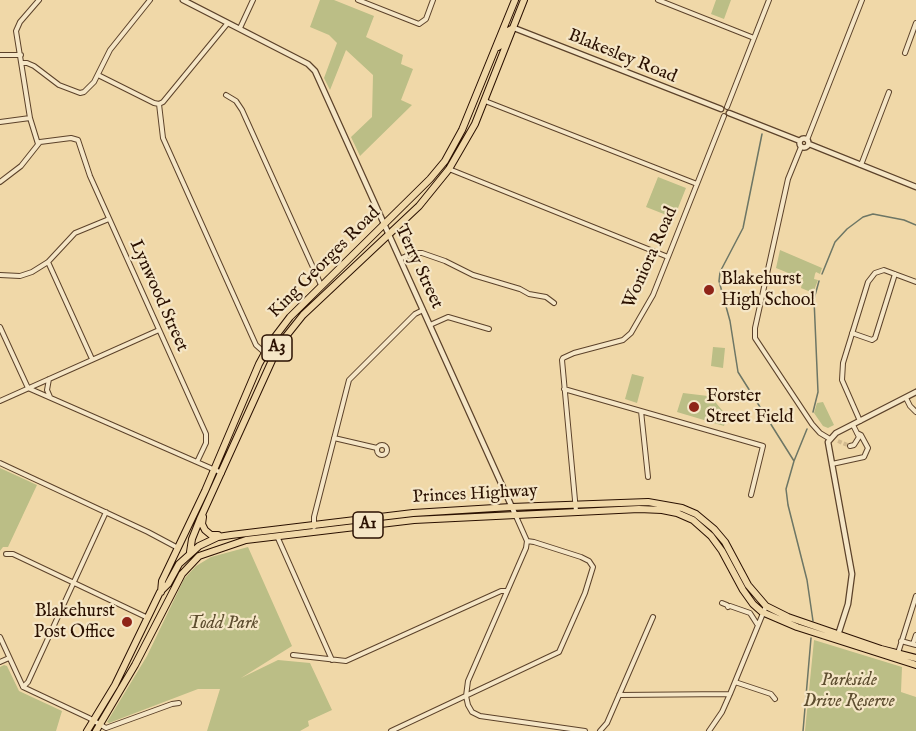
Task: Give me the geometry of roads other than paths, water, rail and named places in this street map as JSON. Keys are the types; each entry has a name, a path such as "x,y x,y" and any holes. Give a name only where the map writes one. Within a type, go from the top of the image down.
{"highway":[{"name":"King Georges Road","path":"160,592 162,581 265,353 290,316 430,179 445,161 462,130 514,0"},
{"name":"King Georges Road","path":"186,567 192,538 267,369 284,338 311,307 418,206 449,169 468,139 485,101 524,0"},
{"path":"495,50 501,45 506,32 513,28 510,10"},
{"name":"Princes Highway","path":"98,728 135,665 186,567 199,556 242,541 413,513 511,507 662,510 677,513 693,520 715,540 753,604 797,627 916,658"},
{"name":"Princes Highway","path":"87,731 115,685 160,592 190,552 211,540 227,535 576,508"},
{"path":"204,511 202,524 208,533 227,535"},
{"path":"178,548 199,556"},
{"name":"Princes Highway","path":"837,637 916,665"}],"street":[{"path":"0,182 19,168 38,145 30,118 17,27 39,0"},
{"path":"22,63 31,64 59,85 81,93 93,84 110,50 150,0"},
{"name":"Terry Street","path":"183,0 314,69 515,514"},
{"path":"240,28 253,0"},
{"path":"358,0 418,24 422,23 433,0"},
{"path":"658,0 754,38"},
{"path":"727,114 727,107 769,0"},
{"path":"727,107 721,109 721,113 806,147 862,0"},
{"path":"905,53 916,23"},
{"path":"98,75 154,104 159,104 227,24"},
{"name":"Blakesley Road","path":"513,28 721,109"},
{"path":"0,55 21,55"},
{"path":"860,166 889,92"},
{"path":"226,95 242,110 321,285"},
{"path":"485,101 697,184"},
{"path":"159,104 163,138 256,345 265,353"},
{"name":"Woniora Road","path":"576,508 563,358 630,336 653,295 727,114"},
{"path":"0,122 30,118"},
{"name":"Lynwood Street","path":"38,145 47,140 71,138 77,140 90,176 207,437 197,462"},
{"path":"808,142 860,166 916,187"},
{"path":"801,144 789,179 755,328 755,338 812,424 838,441"},
{"path":"449,169 668,256"},
{"path":"0,275 20,276 48,262 75,233 109,219"},
{"path":"400,259 412,253 422,253 473,275 520,289 529,294 546,297 554,303"},
{"path":"48,262 92,359"},
{"path":"861,421 844,389 843,363 870,278 881,271 916,282"},
{"path":"852,333 872,340 875,338 894,274"},
{"path":"314,528 314,517 349,380 415,314 423,310"},
{"path":"430,325 448,317 489,329"},
{"path":"0,327 28,388 222,473"},
{"path":"0,400 159,330"},
{"path":"49,378 47,390 50,397"},
{"path":"564,389 763,446 751,495"},
{"path":"837,637 848,604 852,574 828,447 831,437 916,392"},
{"path":"906,398 916,411"},
{"path":"641,411 648,477"},
{"path":"850,446 858,440 853,425"},
{"path":"831,464 864,457 868,448 861,435 857,433"},
{"path":"334,438 377,448"},
{"path":"0,464 106,512 178,548"},
{"path":"23,687 28,682 106,512"},
{"path":"515,514 526,541 526,548 468,681 466,696 470,709 480,716 585,731"},
{"path":"277,536 332,660"},
{"path":"391,731 558,653 594,570 590,561 526,541"},
{"path":"6,554 13,555 148,618"},
{"path":"293,655 346,661 501,591 506,591"},
{"path":"898,652 916,596"},
{"path":"722,603 728,608 730,606 748,612 757,625"},
{"path":"709,731 722,712 764,609"},
{"path":"600,731 607,723 653,617"},
{"path":"901,641 914,645 916,635"},
{"path":"0,637 23,687 93,721 98,728 109,728 179,703"},
{"path":"0,662 9,658"},
{"path":"735,682 771,694 775,699"},
{"path":"619,695 730,693"}],"waterway":[{"path":"762,134 743,228 720,272 719,281 730,321 738,372 794,461"},
{"path":"822,274 835,242 863,217 873,214 904,220 916,225"},
{"path":"813,412 818,392 814,299 819,281"},
{"path":"807,429 786,489 807,580 813,621"},
{"path":"803,731 811,638"}],"tunnel":[{"path":"838,441 850,446"}],"place":[{"name":"Blakehurst High School","path":"709,290"},
{"name":"Forster Street Field","path":"694,407"},
{"name":"Blakehurst Post Office","path":"127,622"}],"park label":[{"name":"Todd Park","path":"223,624"},
{"name":"Parkside Drive Reserve","path":"849,691"}]}
